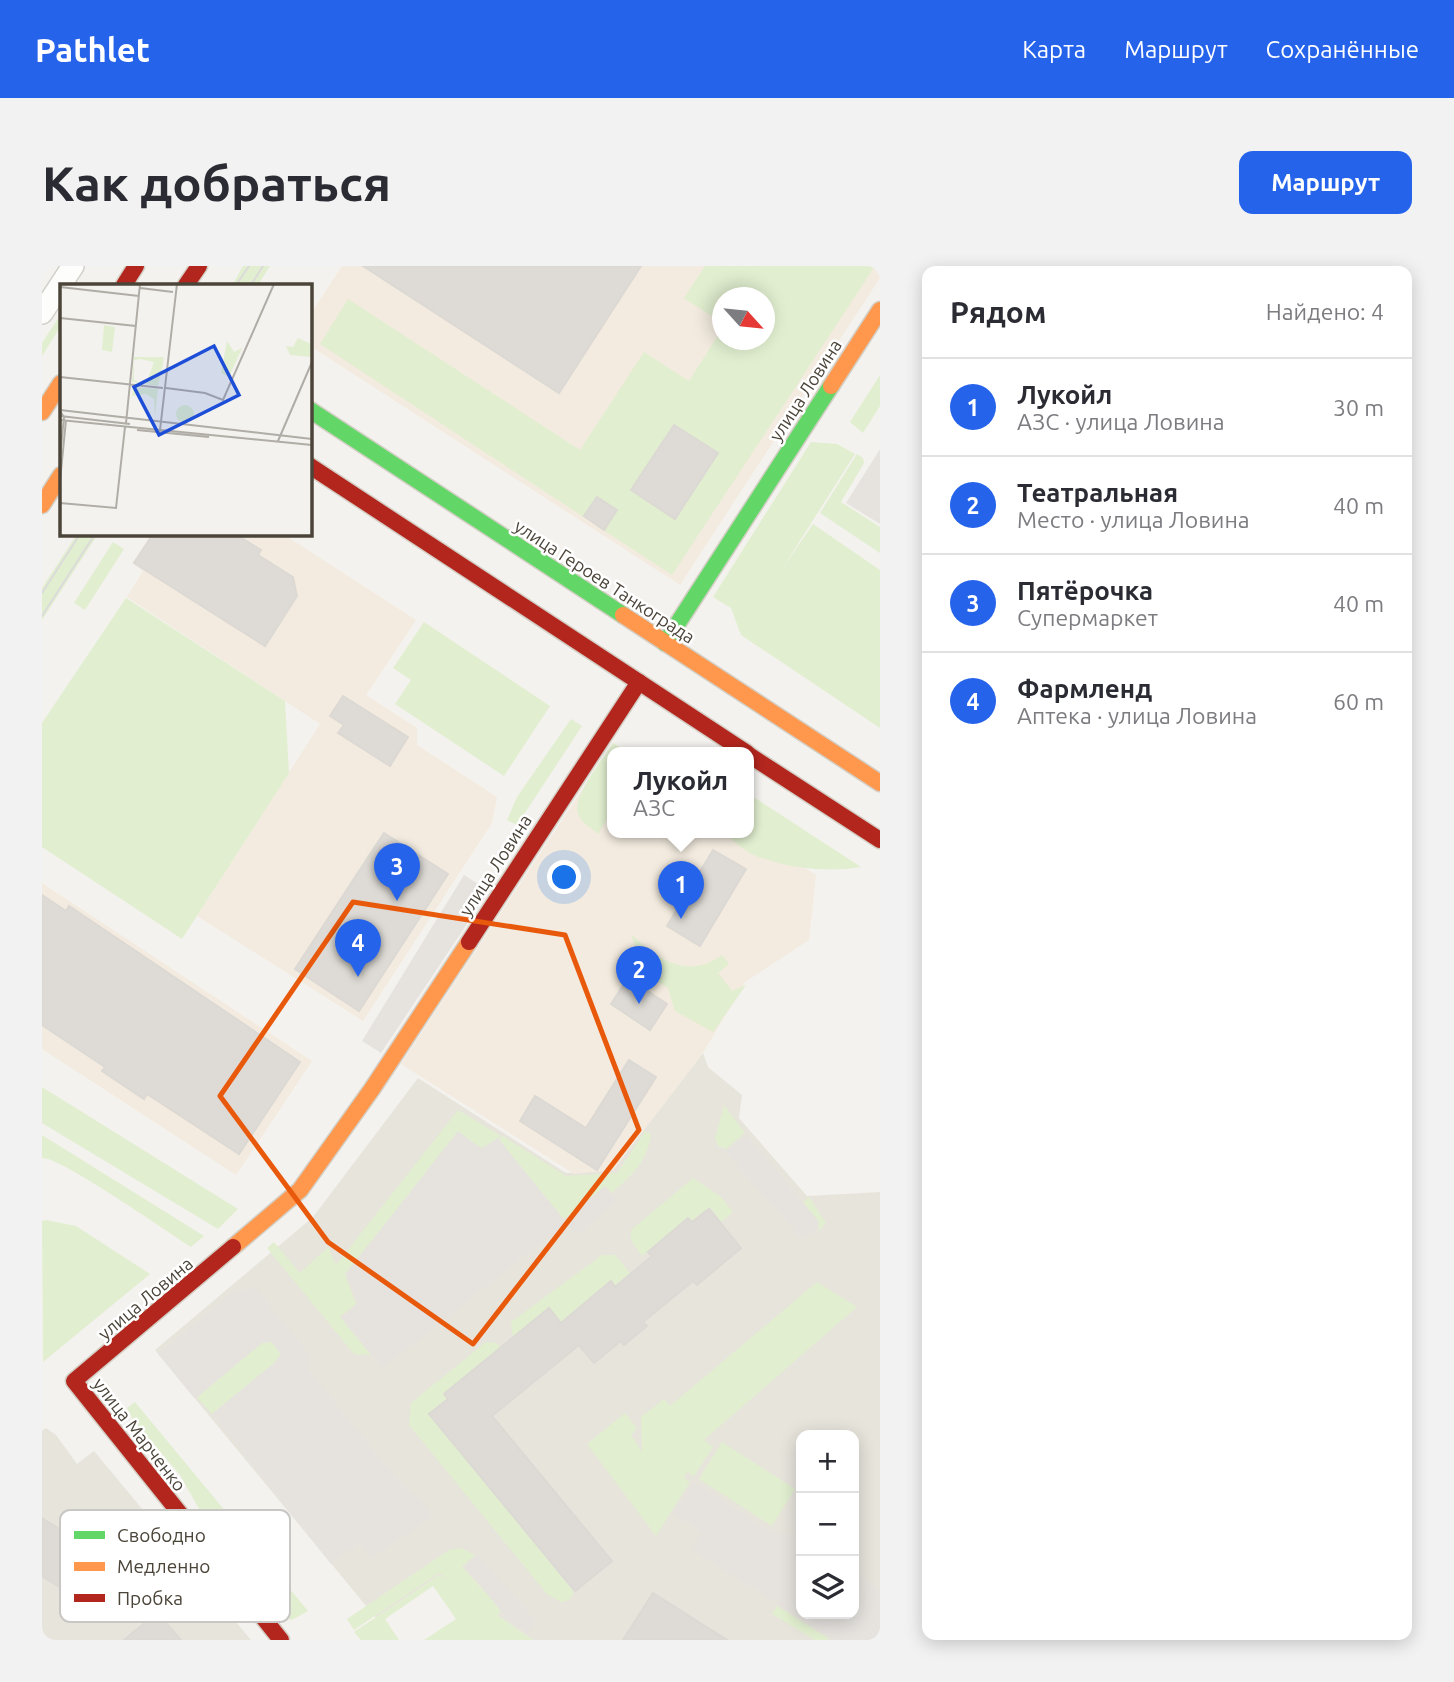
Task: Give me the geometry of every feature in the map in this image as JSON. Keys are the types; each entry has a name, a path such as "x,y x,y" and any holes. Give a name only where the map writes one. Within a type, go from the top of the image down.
{"street":[{"path":"61,284 73,266"},
{"path":"125,284 136,266"},
{"path":"188,284 199,266"},
{"path":"42,313 60,286"},
{"name":"улица Ловина","path":"662,648 880,310"},
{"path":"42,412 60,385"},
{"name":"улица Героев Танкограда","path":"312,411 662,648 880,783"},
{"path":"312,467 642,677 738,747"},
{"path":"42,505 60,477"},
{"name":"улица Ловина","path":"74,1381 300,1190 372,1089 642,677"},
{"path":"754,758 880,840"},
{"name":"улица Марченко","path":"74,1381 177,1510"},
{"name":"улица Марченко","path":"267,1622 281,1640"}],"highlighted area":[{"path":"353,902 565,935 639,1130 473,1344 328,1242 220,1096"}],"shaded area":[{"path":"342,266 880,266 880,278 680,585 312,347 312,312"},
{"path":"880,449 880,524 846,503"},
{"path":"151,536 286,536 416,620 366,695 417,728 417,745 497,797 492,823 363,1021 197,916 320,724 127,597 143,571 132,563"},
{"path":"607,752 607,838 754,838 754,834 816,875 809,940 745,982 703,1053 613,1170 574,1174 401,1064"},
{"path":"464,875 489,891 381,1053 362,1041"},
{"path":"42,883 312,1061 236,1175 42,1049"},
{"path":"703,1053 708,1067 742,1095 739,1118 807,1196 880,1192 880,1640 533,1640 439,1575 376,1618 290,1514 290,1510 287,1510 155,1350 313,1217 418,1078 566,1173 613,1170"},
{"path":"458,1131 482,1150 498,1138 566,1223 382,1368 342,1317 358,1304 346,1274"},
{"path":"747,1135 818,1221 817,1228 803,1240 726,1152"},
{"path":"605,1187 616,1201 576,1235 565,1220"},
{"path":"255,1288 311,1357 308,1369 403,1487 420,1499 432,1517 370,1558 359,1543 331,1564 212,1414 274,1363 281,1354 272,1342 262,1343 195,1399 158,1354 234,1291"},
{"path":"46,1428 56,1435 77,1464 94,1451 143,1510 60,1510 60,1622 236,1622 251,1640 42,1640 42,1431"},
{"path":"694,1482 765,1528 796,1537 796,1616 692,1549 702,1532 673,1514"},
{"path":"477,1555 536,1621 527,1634 504,1615 465,1566"},
{"path":"859,1576 880,1590 880,1640 834,1640 801,1619 859,1619"}],"green space":[{"path":"243,266 270,266 259,284 234,282"},
{"path":"705,266 875,266 672,575 320,344 348,299 580,450 644,352 689,381 712,345 712,350 775,350 775,287 712,287 712,316 684,298"},
{"path":"60,316 60,328 42,356 42,343"},
{"path":"880,375 880,406 863,433 850,422"},
{"path":"811,442 837,444 855,454 782,569 813,524 880,570 880,728 741,635 731,608 713,597"},
{"path":"857,454 863,458 864,463 841,502 880,527 880,553 820,513"},
{"path":"76,536 97,536 42,620 42,588"},
{"path":"113,542 124,549 85,610 74,603"},
{"path":"126,598 285,701 289,773 182,939 42,847 42,723"},
{"path":"424,622 550,706 504,776 395,704 411,680 393,668"},
{"path":"571,719 582,726 517,825 507,820 517,797"},
{"path":"607,752 607,819 598,834 581,820 577,806"},
{"path":"754,797 861,867 807,868 779,863 746,850 730,838 754,838"},
{"path":"631,934 652,952 674,964 697,966 722,955 729,964 718,973 732,991 746,985 713,1032 675,1011 668,988 644,973"},
{"path":"42,1087 238,1209 218,1229 42,1123"},
{"path":"724,1105 745,1133 726,1149 718,1146 715,1138"},
{"path":"458,1110 501,1136 482,1148 458,1133 345,1274 356,1304 340,1317 371,1355 354,1354 267,1248 274,1242 300,1273 328,1247 336,1265"},
{"path":"645,1131 651,1134 649,1144 643,1160 632,1174 612,1193 605,1186 564,1219 498,1140 503,1136 566,1176 617,1173"},
{"path":"42,1135 204,1236 191,1247 91,1182 42,1158"},
{"path":"693,1178 721,1197 733,1212 721,1222 710,1207 692,1221 688,1217 642,1256 631,1240 631,1230"},
{"path":"809,1197 826,1223 819,1231 818,1221 803,1202"},
{"path":"42,1221 76,1226 150,1274 43,1362"},
{"path":"602,1255 615,1255 630,1273 615,1285 611,1281 587,1300 565,1327 549,1308 513,1338 511,1322"},
{"path":"817,1282 857,1307 704,1440 713,1447 694,1476 687,1472 684,1478 690,1482 656,1536 587,1444 625,1413 637,1428 631,1435 642,1452 641,1417 664,1399 670,1406"},
{"path":"272,1342 281,1354 274,1364 212,1414 195,1395 262,1343"},
{"path":"486,1342 497,1343 500,1347 444,1394 447,1399 429,1414 574,1592 569,1600 561,1602 547,1594 409,1425 411,1403"},
{"path":"135,1402 224,1510 200,1510 180,1475 133,1420 127,1408"},
{"path":"722,1442 795,1489 772,1526 699,1479"},
{"path":"461,1548 475,1555 462,1567 502,1610 497,1615 533,1640 424,1640 456,1619 433,1586 385,1619 399,1640 361,1640 354,1632 439,1575 449,1580 439,1573 354,1630 347,1619 449,1550"},
{"path":"290,1589 308,1611 290,1619"},
{"path":"777,1606 828,1638 815,1640 772,1614"}],"building":[{"path":"363,266 641,266 559,393"},
{"path":"674,425 718,453 675,519 631,490"},
{"path":"597,497 617,510 604,530 584,516"},
{"path":"152,536 238,536 261,550 258,555 293,577 297,596 265,646 134,563"},
{"path":"343,696 408,737 390,766 338,733 344,725 330,716"},
{"path":"384,833 448,874 359,1011 295,969"},
{"path":"713,850 746,869 700,946 667,926"},
{"path":"42,895 66,911 69,906 300,1062 239,1154 147,1094 144,1099 102,1071 105,1067 42,1025"},
{"path":"628,978 667,1004 650,1030 611,1004"},
{"path":"629,1060 656,1077 597,1170 520,1121 535,1096 586,1128"},
{"path":"709,1209 741,1248 697,1285 693,1281 643,1322 647,1326 624,1345 621,1341 594,1363 579,1345 492,1416 612,1561 575,1591 429,1414 448,1399 444,1394 549,1308 561,1323 611,1281 615,1287 652,1256 648,1252 688,1218 692,1222"},
{"path":"42,1518 60,1529 60,1587 42,1576"},
{"path":"653,1593 727,1640 623,1640"},
{"path":"146,1622 165,1622 181,1640 124,1640"}],"tram line":[{"path":"237,284 249,266"},
{"path":"252,284 263,266"},
{"path":"42,593 79,536"},
{"path":"42,616 94,536"}],"traffic: fast":[{"path":"665,643 831,386"},
{"path":"312,411 623,615"}],"traffic: slow":[{"path":"831,386 880,310"},
{"path":"42,412 60,385"},
{"path":"42,505 60,477"},
{"path":"623,615 880,783"},
{"path":"233,1247 300,1190 372,1089 469,942"}],"traffic: jam":[{"path":"125,284 136,266"},
{"path":"187,284 199,266"},
{"path":"312,467 738,747"},
{"path":"469,942 639,682"},
{"path":"754,758 880,840"},
{"path":"177,1510 74,1381 233,1247"},
{"path":"267,1622 281,1640"}],"place":[{"name":"Пятёрочка","path":"397,901"},
{"name":"Лукойл","path":"681,919"},
{"name":"Фармленд","path":"358,977"},
{"name":"Театральная","path":"639,1004"}]}
